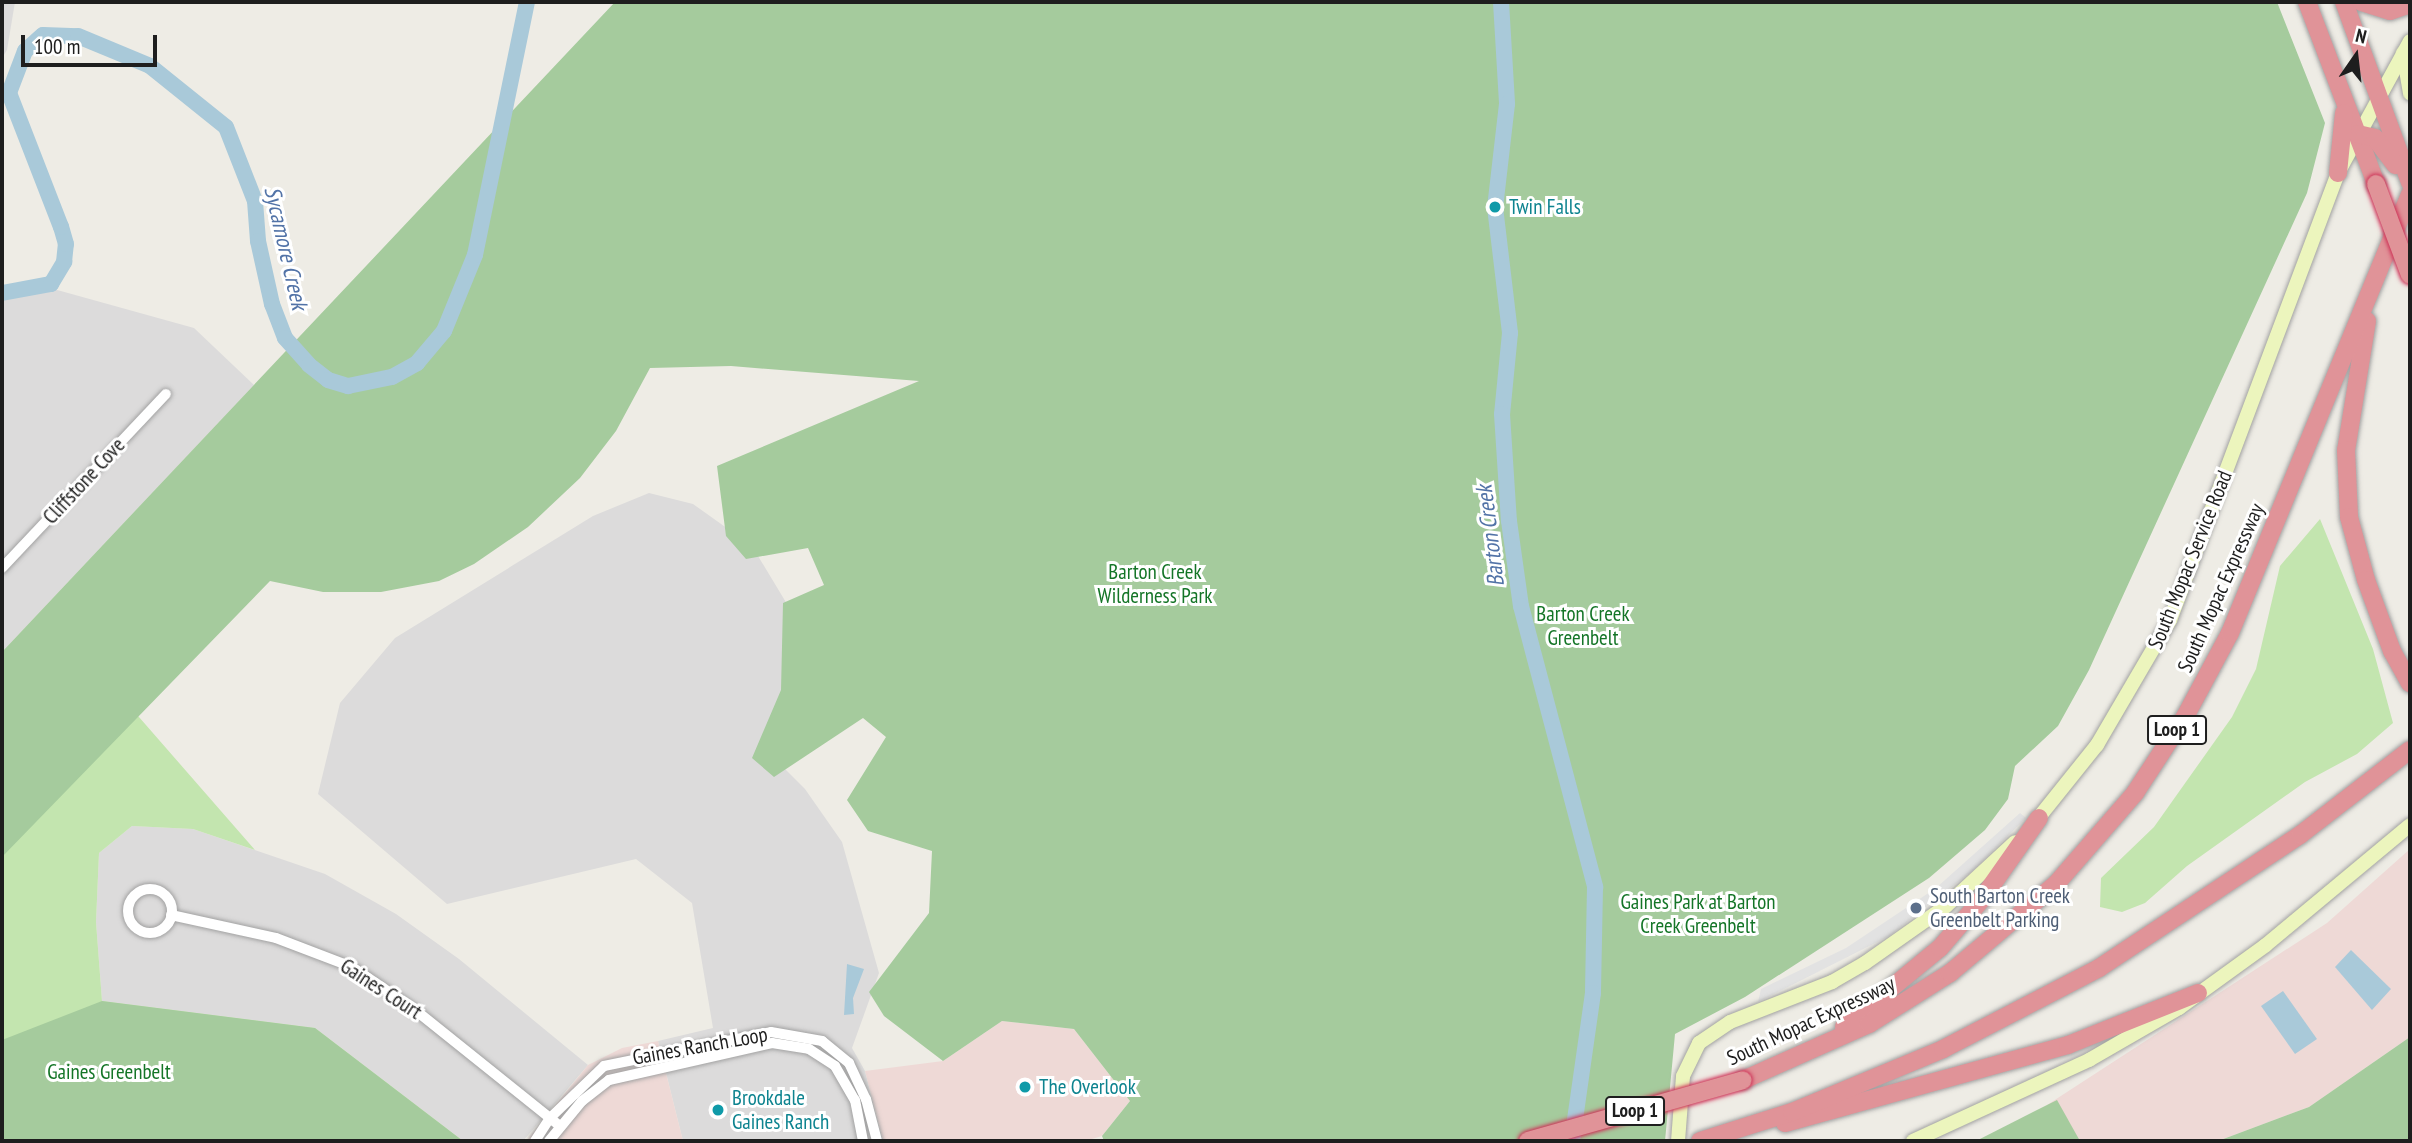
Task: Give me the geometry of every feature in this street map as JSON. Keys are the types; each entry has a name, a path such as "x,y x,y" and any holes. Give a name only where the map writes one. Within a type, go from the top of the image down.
{"highway":[{"path":"2307,2 2410,275"},
{"path":"2344,2 2378,95 2390,143 2410,193"},
{"path":"2361,2 2380,10 2410,4"},
{"path":"2339,173 2345,132 2342,92"},
{"path":"2358,134 2390,143 2410,182"},
{"name":"South Mopac Expressway","path":"1528,1141 1743,1080 1908,1002 1988,944 2084,853 2163,754 2231,633 2410,193"},
{"path":"2371,293 2346,450 2349,517 2366,580 2392,651 2410,683"},
{"path":"1700,1141 1757,1124 1943,1049 2099,968 2300,835 2410,750"},
{"path":"1824,1042 1940,948 1982,899 2039,818"},
{"path":"1757,1124 1794,1122 2068,1045 2197,993"}],"main road":[{"name":"South Mopac Service Road","path":"1678,1141 1683,1076 1699,1043 1730,1023 1832,982 1865,963 1946,906 2039,818 2097,745 2170,620 2339,173 2378,95 2407,47"},
{"path":"2407,47 2410,91"},
{"path":"1913,1141 2089,1060 2197,993 2266,945 2410,825"}],"street":[{"name":"Cliffstone Cove","path":"2,568 166,394"},
{"path":"154,889 169,902 171,915 159,931 145,932 129,918 129,903 139,892 154,889"},
{"name":"Gaines Court","path":"171,915 276,938 352,968 414,1009 559,1125"},
{"name":"Gaines Ranch Loop","path":"535,1141 550,1118 604,1066 772,1037 822,1041 849,1063 866,1098 877,1141"},
{"name":"Gaines Ranch Loop","path":"549,1141 559,1125 597,1087 621,1075 772,1037 809,1049 835,1066 855,1100 863,1141"}],"shaded area":[{"path":"2,2 15,2 7,50 2,58"},
{"path":"50,288 194,328 254,385 2,652 2,298"},
{"path":"649,493 693,504 752,546 790,609 789,683 763,747 805,789 842,842 879,973 852,1048 865,1071 883,1141 683,1141 658,1041 713,1028 692,903 636,859 447,904 318,794 340,703 395,638 593,516"},
{"name":"South Barton Creek Greenbelt Parking","path":"2020,813 2026,818 1972,871 1889,936 1758,1002 1761,989 1846,948 1936,888"},
{"path":"132,826 193,829 325,874 396,914 459,959 588,1065 523,1141 463,1141 315,1028 102,1001 96,922 99,853"},
{"path":"2410,849 2410,1037 2309,1107 2218,1141 2061,1141 2047,1105 2327,923"},
{"path":"1002,1021 1074,1029 1130,1101 1102,1136 1085,1141 883,1141 865,1071 943,1061"},
{"path":"658,1041 683,1141 526,1141 588,1065 622,1048"}],"green space":[{"path":"615,2 2277,2 2325,123 2307,193 2089,670 2058,726 2015,766 2008,799 1985,830 1929,878 1745,997 1675,1034 1665,1141 1104,1141 1102,1136 1130,1101 1074,1029 1002,1021 943,1061 884,1016 869,992 929,913 932,851 868,831 847,800 886,737 863,718 774,777 752,758 781,690 783,603 824,585 808,548 746,559 726,536 717,466 919,381 731,366 650,368 616,431 580,478 528,527 474,564 439,581 381,592 323,592 270,581 2,857 2,652"},
{"path":"2320,519 2373,649 2393,723 2357,754 2305,782 2187,866 2145,903 2122,912 2100,907 2101,878 2154,827 2232,717 2256,669 2280,566"},
{"path":"2,652 132,709 255,850 193,829 132,826 99,853 96,922 102,1001 315,1028 463,1141 2,1112"},
{"name":"Gaines Greenbelt","path":"102,1001 315,1028 463,1141 2,1141 2,1040"},
{"path":"2410,1037 2410,1141 2218,1141 2309,1107"},
{"path":"2057,1100 2080,1141 1976,1141 2047,1105"}],"water":[{"path":"2351,950 2391,989 2372,1010 2335,967"},
{"path":"847,964 864,969 853,998 854,1014 844,1015"},
{"path":"2283,991 2317,1039 2295,1054 2261,1006"}],"waterway":[{"name":"Sycamore Creek","path":"2,293 51,284 64,262 66,244 61,227 9,93 25,51 43,35 78,36 150,66 226,127 255,201 258,241 272,304 285,338 309,365 328,380 348,386 392,377 417,363 444,331 475,255 527,2"},
{"name":"Barton Creek","path":"1501,2 1507,104 1495,207 1510,333 1502,414 1509,521 1521,606 1595,887 1593,993 1572,1141"}],"place":[{"name":"Twin Falls","path":"1495,207"},
{"name":"South Barton Creek Greenbelt Parking","path":"1916,908"},
{"name":"The Overlook","path":"1025,1087"},
{"name":"Brookdale Gaines Ranch","path":"718,1110"}],"park label":[{"name":"Barton Creek Wilderness Park","path":"1155,584"},
{"name":"Barton Creek Greenbelt","path":"1583,626"},
{"name":"Gaines Park at Barton Creek Greenbelt","path":"1698,914"}]}
